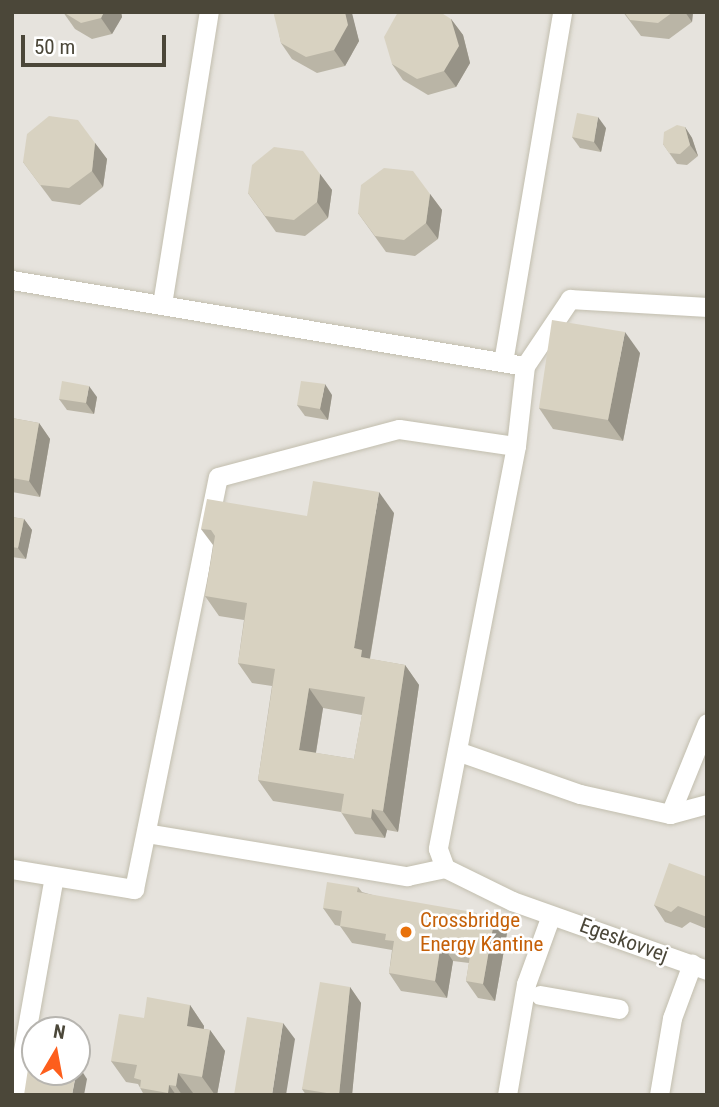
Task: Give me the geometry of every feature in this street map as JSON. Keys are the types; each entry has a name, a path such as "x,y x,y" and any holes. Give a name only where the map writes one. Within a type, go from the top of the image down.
{"lane":[{"path":"162,304 209,12"},
{"path":"503,362 562,12"},
{"path":"12,279 525,366"},
{"path":"146,833 407,876 445,868 438,849 516,446 525,366 569,299 707,307"},
{"path":"12,869 134,889 218,477 399,429 516,446"},
{"path":"670,814 707,723"},
{"path":"457,751 580,794 670,814 707,804"},
{"name":"Egeskovvej","path":"445,868 551,915 699,967"},
{"path":"15,1095 54,876"},
{"path":"507,1095 526,984 551,915"},
{"path":"659,1095 672,1018 699,967"},
{"path":"540,995 619,1009"}],"shaded area":[{"path":"12,12 707,12 707,1095 12,1095"}],"building":[{"path":"63,12 104,12 101,18 81,23"},
{"path":"275,12 345,12 348,25 334,50 306,57 281,43"},
{"path":"398,12 440,12 451,19 459,46 444,71 417,79 392,64 384,37"},
{"path":"624,12 673,12 658,23 630,20"},
{"path":"577,113 598,117 594,142 572,137"},
{"path":"49,116 78,120 95,143 92,171 69,188 40,185 23,162 27,134"},
{"path":"677,125 685,127 690,145 680,154 669,153 663,144 664,132"},
{"path":"274,147 303,151 320,174 317,202 294,220 265,216 248,193 252,165"},
{"path":"384,168 413,171 430,194 426,223 404,240 375,236 358,213 361,185"},
{"path":"552,320 625,332 608,420 539,408"},
{"path":"62,381 89,386 86,403 59,399"},
{"path":"301,381 325,384 320,409 297,405"},
{"path":"12,418 39,423 29,481 12,478"},
{"path":"313,481 379,492 354,648 362,650 361,657 405,665 383,811 372,809 371,818 341,813 344,794 258,780 275,669 238,663 247,603 205,596 215,536 211,530 201,529 207,499 307,516","holes":["309,688 365,697 354,759 299,750"]},
{"path":"12,517 24,519 18,548 12,547"},
{"path":"669,863 707,877 707,917 678,906 671,912 654,905"},
{"path":"327,882 358,887 357,892 495,916 483,984 466,981 471,949 441,943 435,981 389,973 394,941 385,940 386,934 340,926 342,911 323,908"},
{"path":"320,982 350,987 339,1095 302,1089"},
{"path":"147,997 190,1005 187,1026 210,1030 202,1077 178,1073 176,1086 169,1085 168,1093 140,1088 141,1080 134,1078 137,1065 111,1061 119,1014 144,1018"},
{"path":"247,1017 283,1023 272,1095 234,1095"},
{"path":"25,1086 74,1086 72,1095 24,1095"}],"place":[{"name":"Crossbridge Energy Kantine","path":"406,932"}]}
